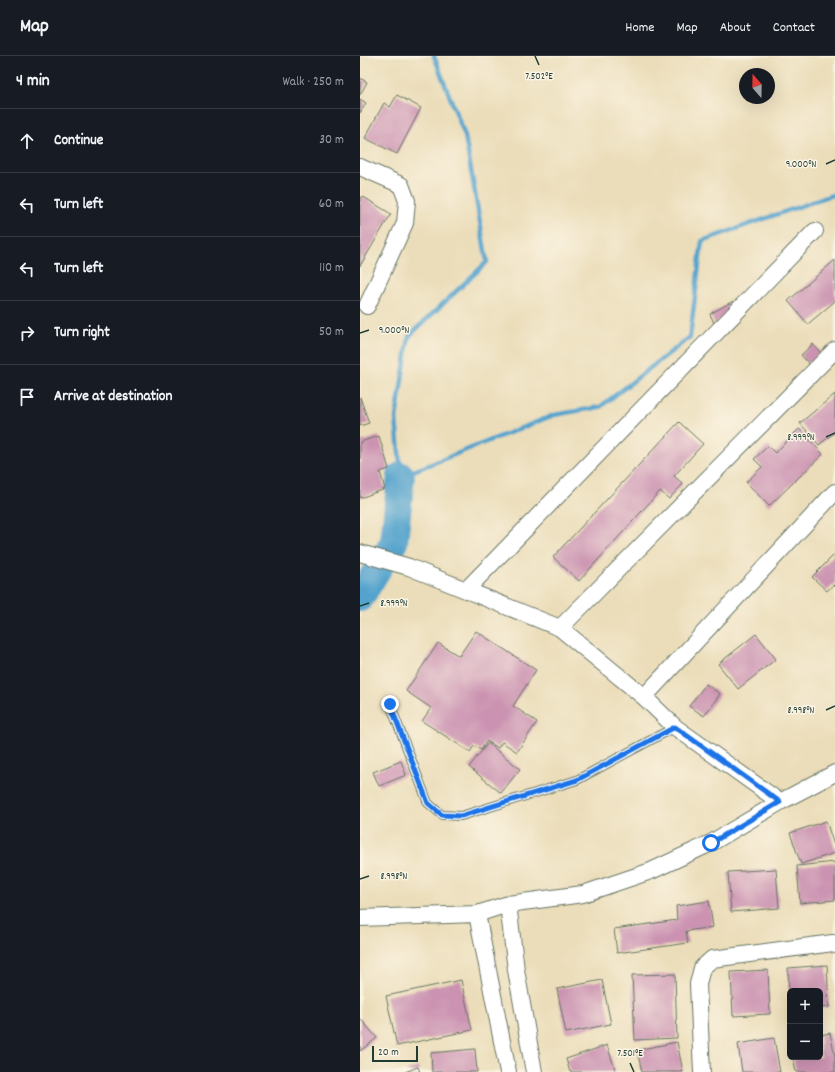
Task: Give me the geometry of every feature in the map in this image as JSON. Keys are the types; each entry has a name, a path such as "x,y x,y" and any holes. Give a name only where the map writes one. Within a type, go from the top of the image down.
{"street":[{"path":"360,167 401,185 407,202 405,223 367,306"},
{"path":"467,589 815,231"},
{"path":"560,628 835,350"},
{"path":"644,698 835,492"},
{"path":"362,553 408,567 467,589 560,628 644,698 675,727 780,802"},
{"path":"360,918 477,914 508,904 582,894 651,871 711,843 780,802 835,773"},
{"path":"508,904 516,970 534,1072"},
{"path":"477,914 508,1072"},
{"path":"702,1072 698,984 702,968 712,959 833,943 835,945"}],"lane":[{"path":"390,704 428,803 442,815 461,816 577,780 675,727"}],"building":[{"path":"360,78 367,82 360,95"},
{"path":"397,95 421,108 397,154 365,138 384,103 390,107"},
{"path":"360,99 366,103 360,113"},
{"path":"362,196 391,214 360,266 360,198"},
{"path":"835,260 835,301 808,324 788,301"},
{"path":"733,301 738,310 714,323 710,314"},
{"path":"813,344 821,353 809,364 801,355"},
{"path":"835,394 835,432 819,445 800,423"},
{"path":"360,397 369,423 360,426"},
{"path":"679,422 703,444 674,476 683,484 669,499 660,491 579,581 553,557"},
{"path":"799,429 823,454 769,506 746,482 762,467 754,459 768,446 775,453"},
{"path":"379,436 389,469 380,472 385,489 360,498 360,442"},
{"path":"835,554 835,587 833,585 827,591 812,577"},
{"path":"476,631 536,670 513,706 537,722 517,752 502,742 498,748 487,741 481,750 474,746 470,752 422,721 431,708 406,691 438,643 459,656"},
{"path":"756,634 776,659 738,689 718,664"},
{"path":"706,684 720,694 704,716 689,706"},
{"path":"488,743 520,769 501,793 469,767"},
{"path":"401,761 406,775 379,786 373,772"},
{"path":"826,821 835,848 835,853 801,864 790,833"},
{"path":"835,862 835,900 800,903 797,866"},
{"path":"776,869 779,908 731,912 728,872"},
{"path":"709,901 713,927 686,931 688,943 617,953 614,929 677,920 676,906"},
{"path":"827,965 829,1007 823,1008 823,988 789,988 788,968"},
{"path":"768,970 770,1014 733,1016 731,972"},
{"path":"675,974 677,1038 635,1040 632,975"},
{"path":"461,980 472,1030 397,1046 386,996"},
{"path":"602,980 611,1024 566,1033 557,989"},
{"path":"360,1018 377,1038 360,1051"},
{"path":"830,1033 835,1056 835,1072 796,1072 794,1060 823,1060 823,1034"},
{"path":"774,1038 780,1072 742,1072 738,1044"},
{"path":"677,1042 683,1072 642,1072 637,1050"},
{"path":"607,1045 616,1072 570,1072 566,1059"},
{"path":"475,1049 477,1072 432,1072 431,1053"},
{"path":"418,1067 420,1072 405,1072"}],"waterway":[{"path":"434,56 465,136 487,262 409,336 396,418 401,476 554,415 600,407 690,337 702,241 835,194"},
{"path":"360,598 394,542 401,476"}],"route":[{"path":"390,704 428,803 442,815 461,816 577,780 675,727 780,802 711,843"}]}
